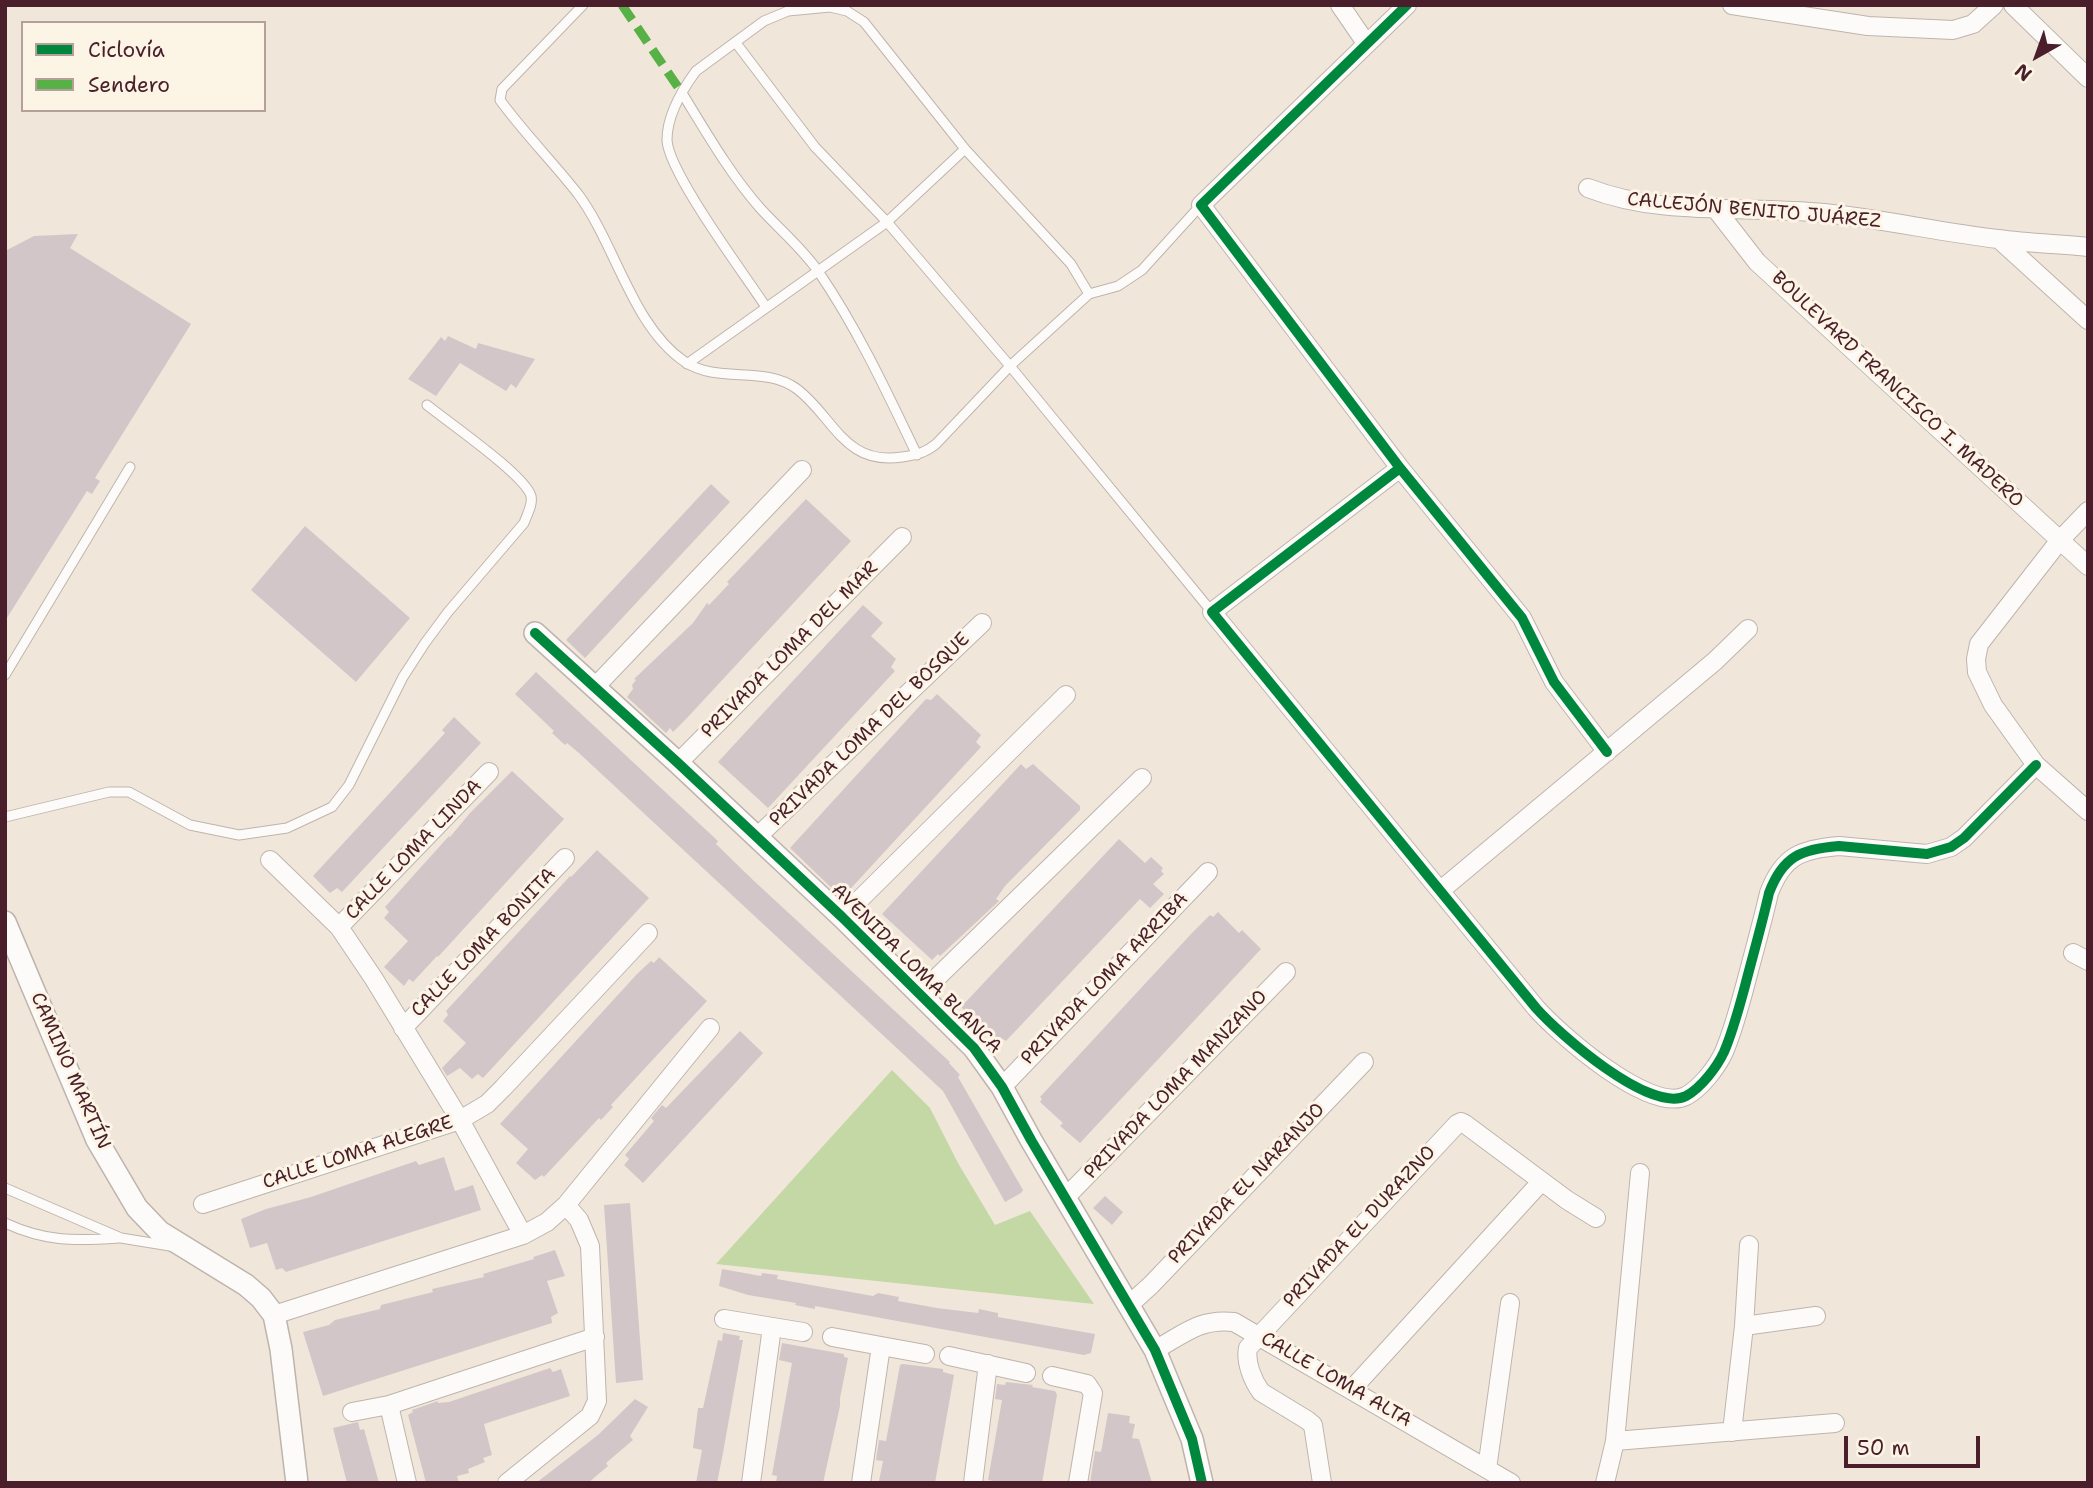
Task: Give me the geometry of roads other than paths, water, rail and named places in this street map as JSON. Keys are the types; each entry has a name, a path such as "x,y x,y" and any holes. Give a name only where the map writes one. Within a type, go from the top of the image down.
{"street":[{"path":"1340,5 1366,43"},
{"path":"1407,5 1201,205 1399,468 1522,618 1554,682 1607,752"},
{"path":"1732,5 1868,26 1953,30 1973,24 1992,6"},
{"path":"2013,5 2088,78"},
{"name":"CALLEJÓN BENITO JUÁREZ","path":"1588,188 1616,199 1716,208 1824,213 2000,240 2088,247"},
{"name":"BOULEVARD FRANCISCO I. MADERO","path":"1716,208 1757,261 2088,565"},
{"path":"2000,240 2088,320"},
{"path":"1399,468 1212,612 1554,1028 1616,1074 1651,1095 1671,1099 1685,1096 1698,1087 1723,1053 1736,1018 1769,893 1775,877 1787,860 1805,850 1824,847 1927,854 1951,847 1964,838 2036,765"},
{"path":"595,687 802,470"},
{"path":"2088,511 2060,540 1979,644 1976,659 1978,673 1993,705 2036,765 2088,811"},
{"name":"PRIVADA LOMA DEL MAR","path":"678,763 902,537"},
{"name":"PRIVADA LOMA DEL BOSQUE","path":"757,837 982,623"},
{"path":"1441,890 1715,661 1748,629"},
{"name":"AVENIDA LOMA BLANCA","path":"535,633 842,917 974,1048 1002,1087 1155,1350 1192,1440 1202,1483"},
{"path":"842,917 1066,695"},
{"name":"CALLE LOMA LINDA","path":"339,927 489,772"},
{"path":"920,993 1142,778"},
{"name":"CALLE LOMA BONITA","path":"403,1028 565,858"},
{"path":"270,860 339,927 460,1120 523,1235"},
{"name":"PRIVADA LOMA ARRIBA","path":"1002,1087 1209,872"},
{"name":"CAMINO MARTÍN","path":"5,922 97,1140 138,1208 160,1232 246,1286 261,1298 274,1315"},
{"name":"CALLE LOMA ALEGRE","path":"203,1204 460,1120 487,1104 648,933"},
{"name":"PRIVADA LOMA MANZANO","path":"1065,1198 1286,972"},
{"path":"297,1483 281,1349 274,1315 523,1235 547,1222 566,1205 710,1028"},
{"name":"PRIVADA EL NARANJO","path":"1129,1305 1364,1062"},
{"name":"PRIVADA EL DURAZNO","path":"1260,1335 1457,1124 1461,1122 1541,1182"},
{"path":"1605,1483 1615,1441 1640,1173"},
{"path":"1352,1389 1541,1182 1596,1218"},
{"path":"507,1483 590,1416 597,1401 590,1246 579,1220 566,1205"},
{"path":"1732,1432 1744,1325 1749,1245"},
{"path":"1487,1469 1510,1303"},
{"path":"1744,1325 1816,1316"},
{"path":"724,1319 803,1332"},
{"name":"CALLE LOMA ALTA","path":"1155,1350 1198,1325 1215,1320 1234,1322 1511,1483"},
{"path":"751,1483 772,1327"},
{"path":"1260,1335 1248,1348 1246,1356 1256,1385 1261,1392 1312,1425 1321,1478 1337,1483"},
{"path":"352,1412 389,1405 595,1337"},
{"path":"832,1337 925,1354"},
{"path":"861,1483 881,1346"},
{"path":"949,1356 1026,1373"},
{"path":"973,1483 988,1364"},
{"path":"1052,1376 1087,1384 1093,1393 1078,1483"},
{"path":"389,1405 407,1483"},
{"path":"1615,1441 1835,1423"}],"lane":[{"path":"583,5 502,89 500,100 578,194 604,234 638,307 672,351 687,364 704,370 775,379 793,386 806,396 832,429 859,450 878,458 917,455 936,444 1010,366 1089,294 1118,286 1142,270 1201,205"},
{"path":"766,307 687,186 671,156 667,141 668,131 682,93 696,71 764,20 788,11 830,7 847,11 874,34 965,149 1071,264 1089,294"},
{"path":"736,43 815,147 887,222 1010,366 1212,612"},
{"path":"682,93 712,142 759,206 799,247 818,272 876,371 917,455"},
{"path":"687,364 887,222 965,149"},
{"path":"5,817 109,792 129,792 190,825 239,835 287,828 332,807 349,785 410,666 448,612 524,523 527,515 531,497 517,476 427,405"},
{"path":"5,675 130,467"},
{"path":"5,1188 121,1238"},
{"path":"5,1223 28,1234 73,1241 121,1238 183,1248"}]}
